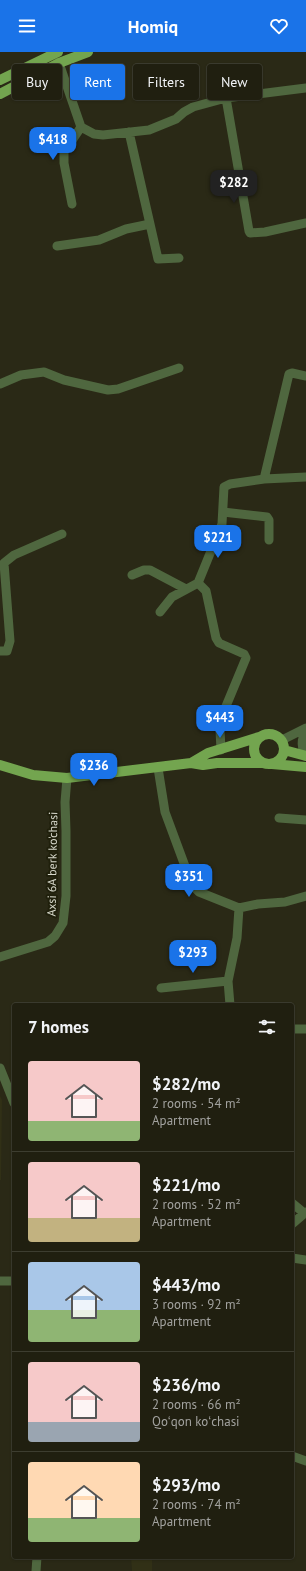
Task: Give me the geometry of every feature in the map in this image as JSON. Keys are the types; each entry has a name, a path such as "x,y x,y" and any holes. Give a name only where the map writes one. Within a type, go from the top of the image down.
{"main road":[{"path":"0,80 58,52"},
{"path":"0,94 59,63 88,52"},
{"path":"190,763 208,753 269,734 274,734 283,745 306,756"},
{"path":"259,737 256,741 254,751 256,756 267,763 281,759 283,745"},
{"path":"0,764 33,775 67,778 190,763 203,765 217,763 267,763 306,767"}],"street":[{"path":"59,63 81,127 94,134 103,135 149,130 176,119 193,107 219,100"},
{"path":"262,94 306,88"},
{"path":"226,100 250,233 265,232 306,223"},
{"path":"72,204 64,163 64,148 73,140 81,127"},
{"path":"129,132 158,259 179,258"},
{"path":"57,246 99,240 126,229 150,224"},
{"path":"0,384 21,375 44,372 64,380 108,390 118,389 180,368"},
{"path":"264,478 289,374 292,373 306,376"},
{"path":"160,612 172,597 198,583 222,524 224,512 224,487 230,484 264,478 306,477"},
{"path":"224,512 267,517 269,520 269,540"},
{"path":"0,651 7,650 10,641 4,563 14,555 62,534"},
{"path":"132,575 144,570 150,570 186,589"},
{"path":"198,583 206,591 210,602 216,638 219,643 244,654 246,658 224,711 220,730 221,750"},
{"path":"283,745 306,729"},
{"path":"306,729 302,744 306,756"},
{"path":"158,768 165,812 192,885 199,892 239,908 258,904 285,902 306,896"},
{"name":"Axsi 6А berk ko'chasi","path":"0,956 48,942 55,936 63,923 66,896 65,802 67,778"},
{"path":"279,818 306,820"},
{"path":"230,1003 228,981 237,938 239,908"},
{"path":"161,988 228,981"},
{"path":"294,1029 306,1029"},
{"path":"0,1068 12,1098"},
{"path":"294,1205 305,1213 294,1222"},
{"path":"294,1258 306,1260"},
{"path":"0,1281 12,1281"},
{"path":"294,1457 306,1461"},
{"path":"36,1571 37,1559"}],"shaded area":[{"path":"0,1096 2,1100 1,1180 0,1180"},
{"path":"131,1559 152,1559 152,1571 132,1571"}]}
